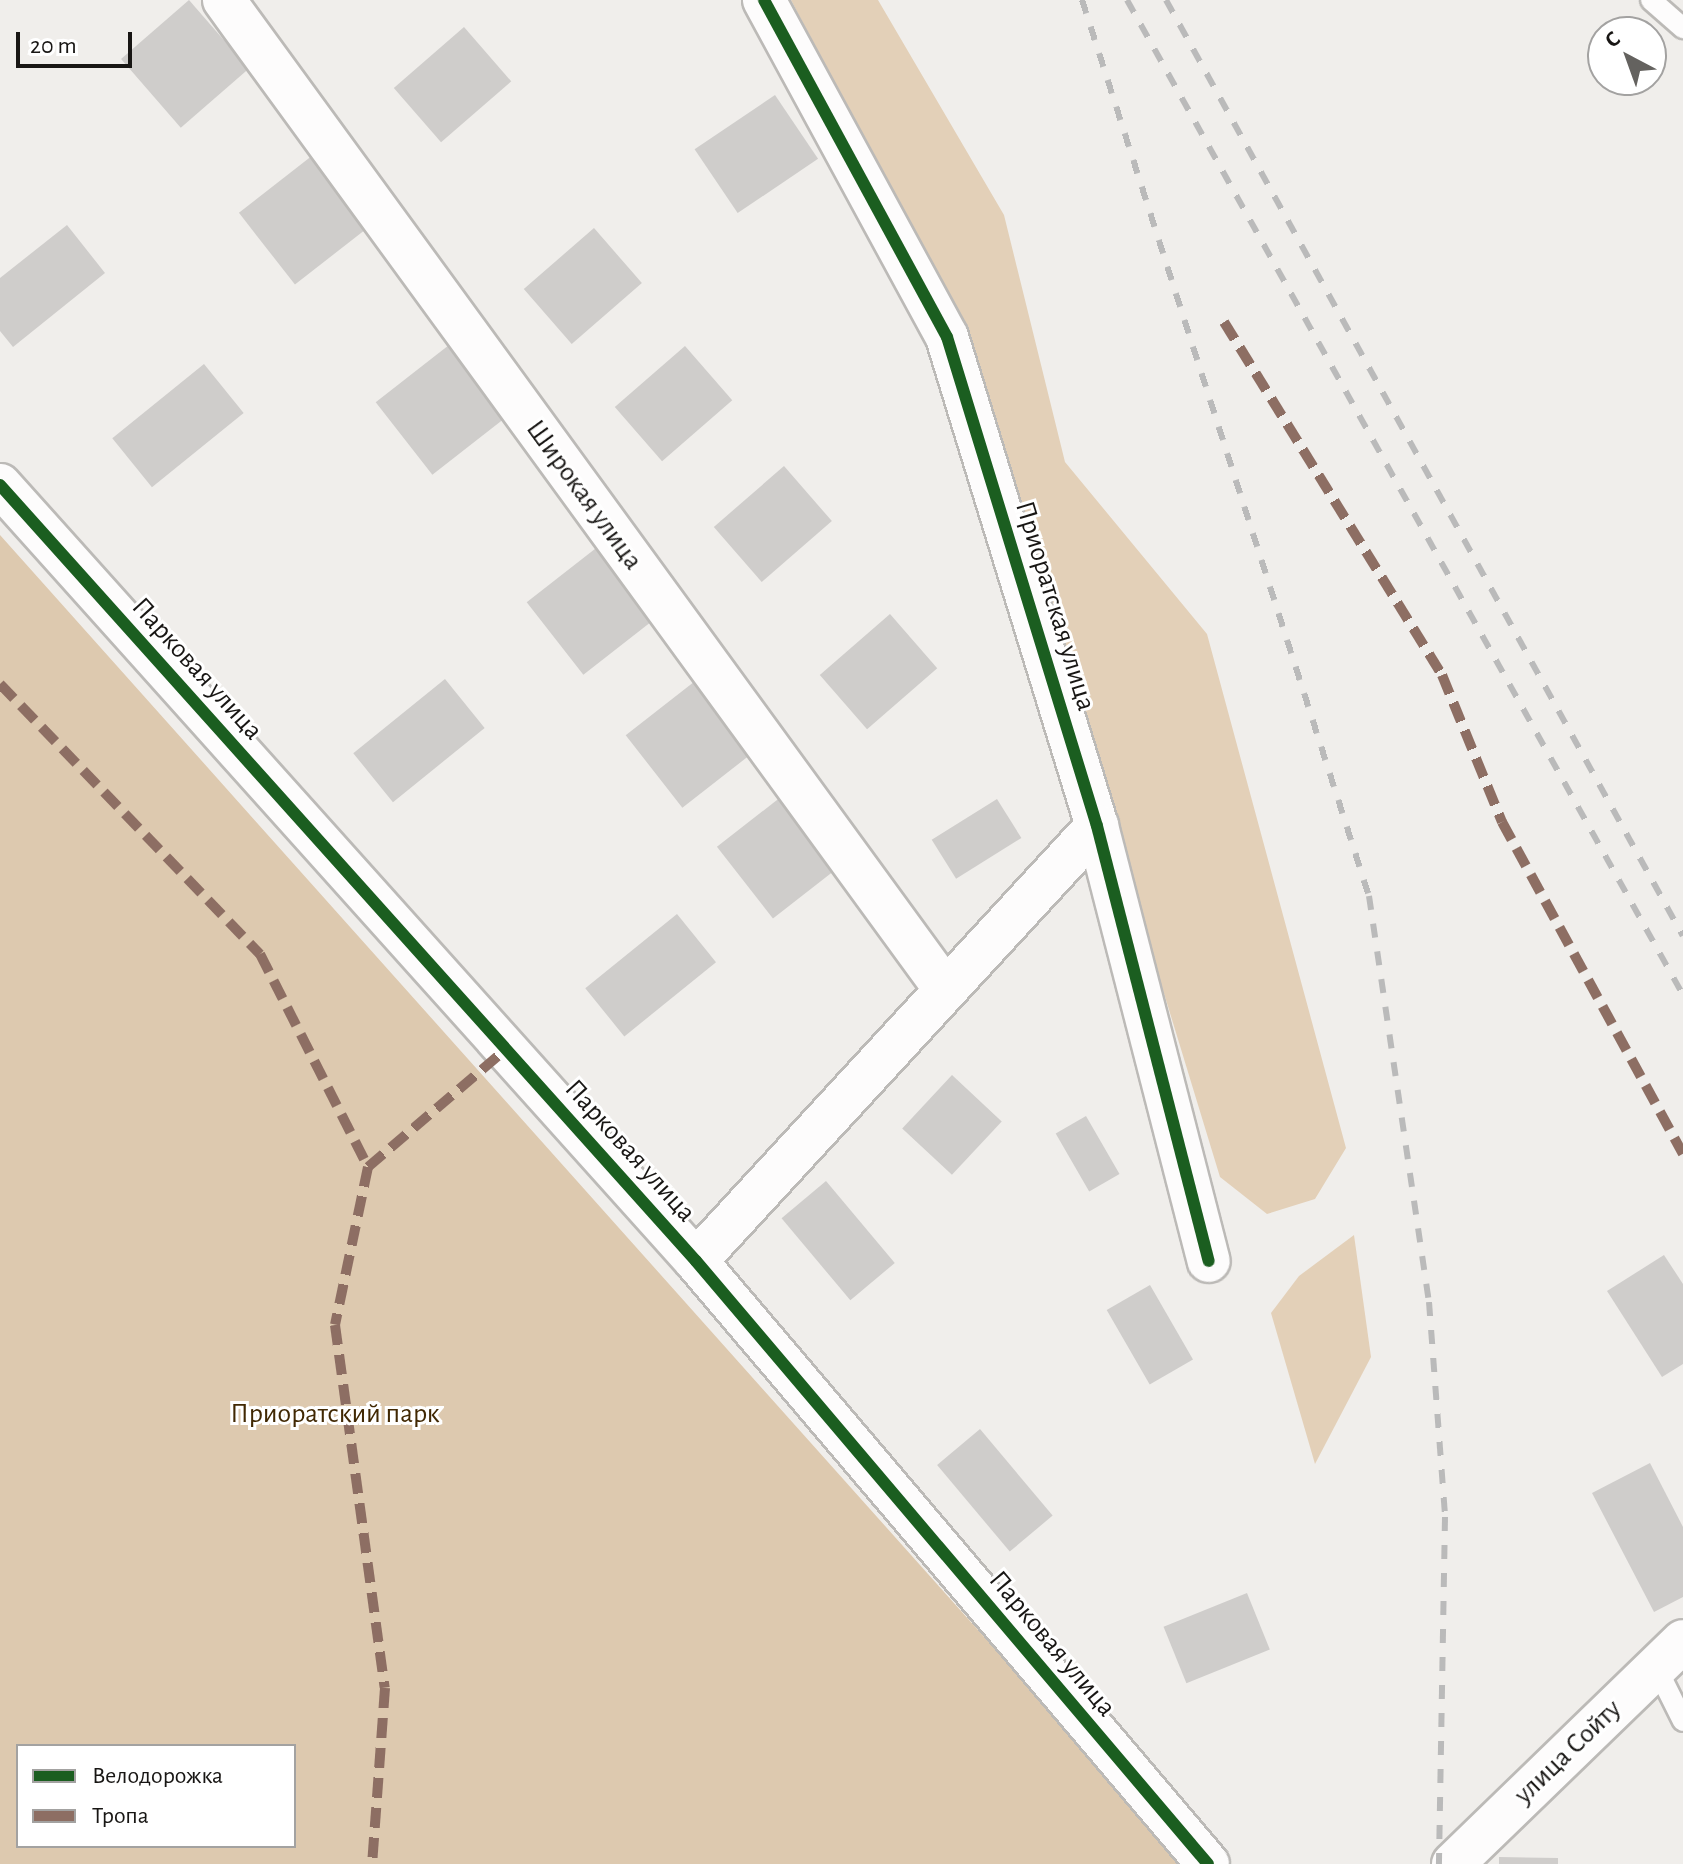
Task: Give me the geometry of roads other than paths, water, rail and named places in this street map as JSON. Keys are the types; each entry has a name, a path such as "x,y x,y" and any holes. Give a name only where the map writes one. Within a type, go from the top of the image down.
{"street":[{"name":"Широкая улица","path":"224,0 945,989"},
{"name":"Приоратская улица","path":"764,0 947,337 1097,826 1209,1261"},
{"name":"Парковая улица","path":"0,485 696,1261 1208,1864"},
{"path":"696,1261 1097,826"},
{"name":"улица Сойту","path":"1453,1864 1670,1654"}],"lane":[{"path":"1651,0 1683,28"},
{"path":"1670,1654 1683,1721"}],"railway":[{"path":"1082,0 1369,896 1429,1302 1445,1517 1439,1864"},
{"path":"1127,0 1683,995"},
{"path":"1166,0 1683,936"}],"park label":[{"name":"Приоратский парк","path":"335,1414"}]}
